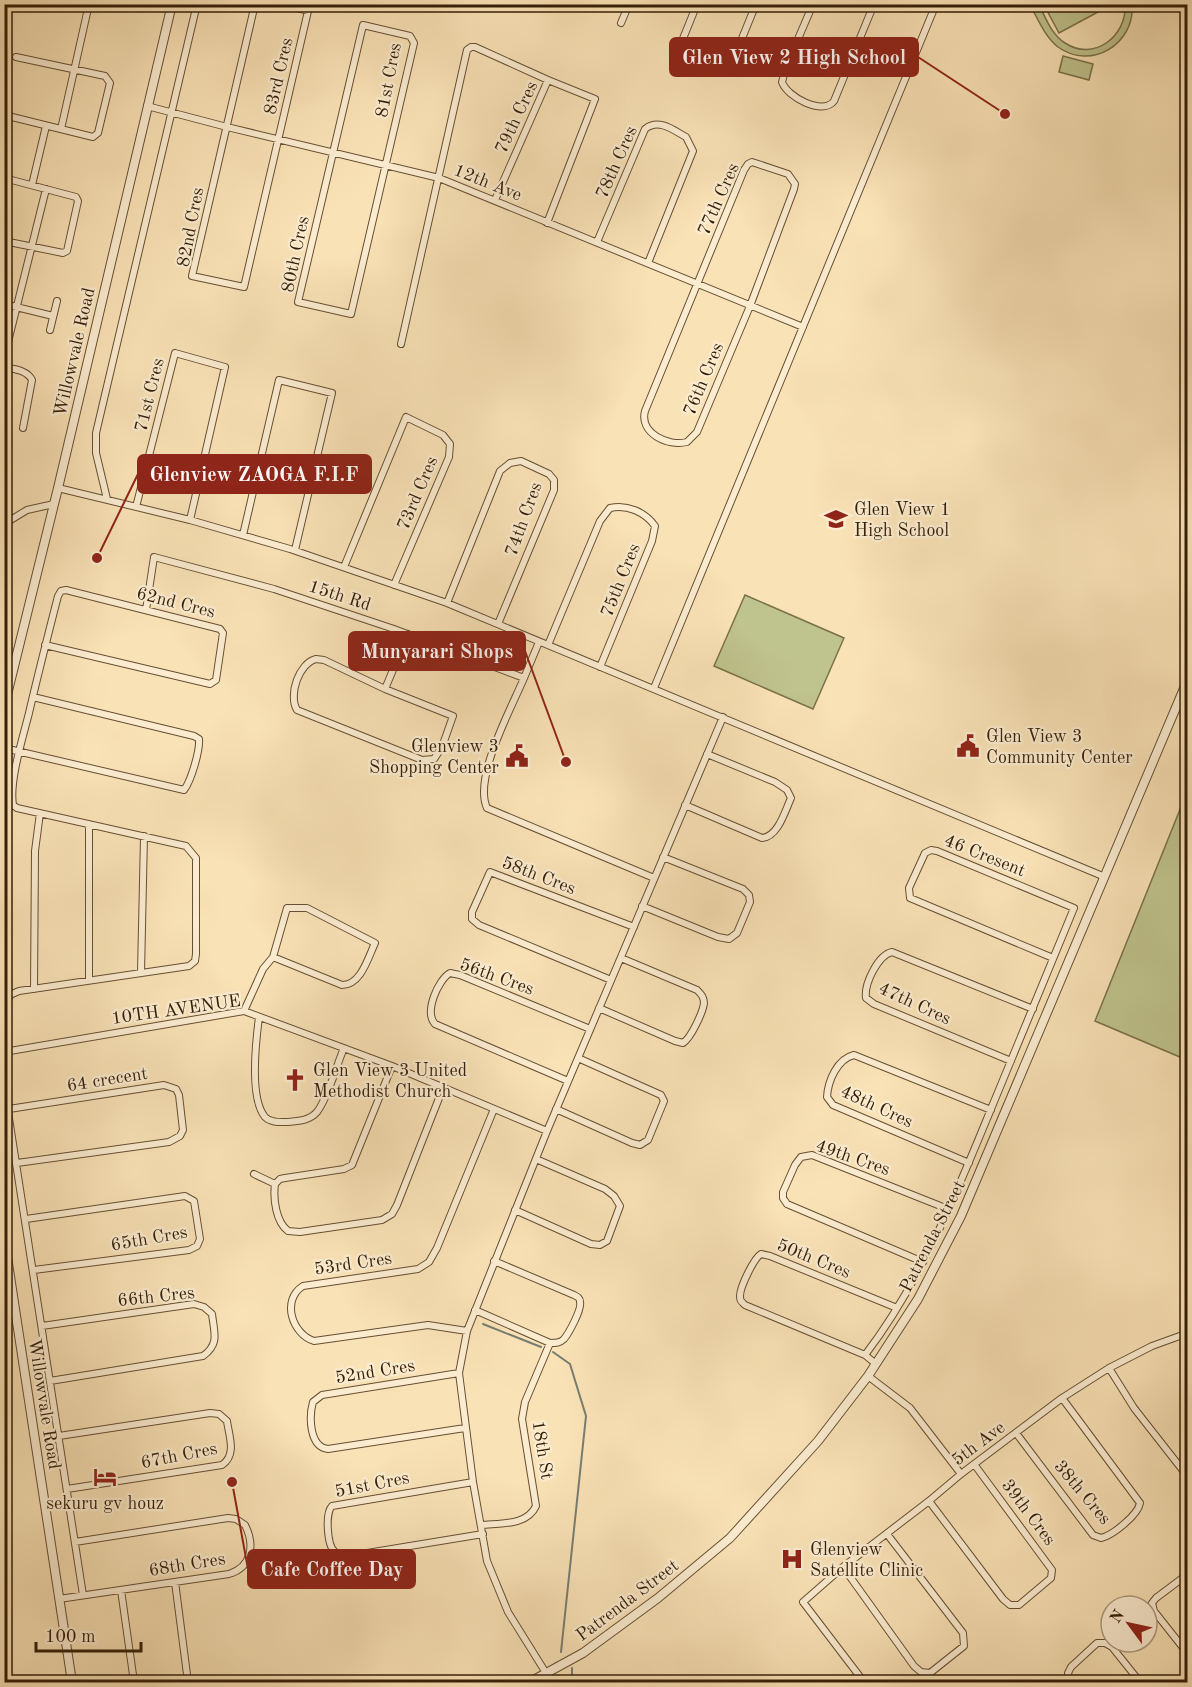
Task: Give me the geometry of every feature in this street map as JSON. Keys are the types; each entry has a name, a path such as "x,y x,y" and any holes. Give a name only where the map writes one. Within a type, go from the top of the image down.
{"street":[{"path":"61,129 88,7 67,4"},
{"name":"Willowvale Road","path":"4,707 172,4"},
{"path":"107,499 96,453 96,434 196,4"},
{"path":"226,127 255,4"},
{"name":"83rd Cres","path":"279,140 308,11 281,4"},
{"path":"621,23 629,4"},
{"path":"697,4 680,46 719,63 730,62 736,53 756,4"},
{"path":"813,4 786,67 782,82 789,94 825,108 834,101 874,4"},
{"path":"654,688 936,6 925,4"},
{"name":"81st Cres","path":"334,153 363,25 410,36 414,43 386,165"},
{"path":"400,345 467,50 476,47 548,80"},
{"path":"4,115 93,137 98,133 110,83 105,76 16,57"},
{"name":"79th Cres","path":"495,200 548,80 595,99 547,223"},
{"name":"12th Ave","path":"147,105 226,127 439,178 803,327"},
{"name":"78th Cres","path":"597,243 645,129 650,125 659,124 686,137 693,151 648,263"},
{"path":"32,185 46,126"},
{"name":"82nd Cres","path":"226,127 192,276 244,287 279,140"},
{"name":"80th Cres","path":"334,153 298,302 351,314 386,165"},
{"name":"77th Cres","path":"698,284 748,164 756,162 788,174 795,184 794,189 750,306"},
{"path":"4,178 78,199 70,247 63,253 4,241"},
{"path":"4,358 46,189"},
{"name":"76th Cres","path":"698,284 645,411 644,425 651,434 681,444 693,438 750,306"},
{"path":"50,330 57,301"},
{"path":"4,304 53,316"},
{"name":"71st Cres","path":"136,507 175,353 225,367 190,520"},
{"path":"4,367 25,372 32,380 23,428"},
{"path":"243,535 279,380 332,393 295,550"},
{"name":"73rd Cres","path":"344,567 406,417 443,435 450,444 450,450 394,585"},
{"name":"74th Cres","path":"447,603 500,471 510,463 521,461 549,474 554,480 554,490 498,624"},
{"path":"58,488 190,520 295,550 447,603 1105,877"},
{"path":"4,524 27,510 54,504"},
{"name":"75th Cres","path":"548,645 600,521 610,508 622,505 648,517 655,526 652,541 600,667"},
{"name":"15th Rd","path":"146,610 154,557 274,589 408,634 524,678"},
{"name":"62nd Cres","path":"66,590 221,631 223,638 216,680 210,684 45,645 58,596 61,591 66,590"},
{"path":"385,689 408,634"},
{"path":"539,642 487,767 483,800 487,808 654,878"},
{"path":"4,1002 12,994 34,989 189,966 195,961 196,954 196,858 186,846 17,808 13,805 19,752 45,645"},
{"path":"316,659 324,660 385,689 453,716 442,747 434,759 422,760 304,714 297,710 293,703 294,691 304,665 316,659"},
{"name":"Patrenda Street","path":"530,1683 592,1647 658,1598 730,1538 818,1441 876,1365 918,1299 962,1216 1188,679"},
{"path":"4,748 184,790 188,784 199,739 190,734 33,697"},
{"path":"546,1674 508,1612 487,1561 465,1428 459,1372 467,1331 494,1261 556,1109 723,717"},
{"path":"685,805 762,838 768,838 774,834 791,798 786,790 775,782 707,754"},
{"path":"34,989 35,851 40,813"},
{"path":"89,824 89,980"},
{"path":"141,972 144,836"},
{"name":"46 Cresent","path":"932,850 937,851 1074,908 1053,958 910,898 909,888 925,853 932,850"},
{"path":"642,906 717,937 729,939 737,933 750,902 749,895 743,889 663,857"},
{"name":"58th Cres","path":"611,980 479,926 472,919 472,912 489,872 634,927"},
{"path":"244,1011 263,969 273,957 287,908 308,908 375,944 357,979 349,985 342,985 273,957"},
{"name":"47th Cres","path":"1011,1061 874,1004 866,998 866,989 880,958 892,952 1033,1009"},
{"path":"599,1008 675,1041 683,1043 689,1040 704,1004 703,995 697,990 621,958"},
{"path":"876,1365 865,1355 897,1308 923,1262 969,1163 1053,958"},
{"name":"56th Cres","path":"568,1081 435,1024 430,1019 430,1009 434,998 443,977 450,973 460,975 590,1029"},
{"name":"10TH AVENUE","path":"4,1052 244,1011 392,1066 547,1131"},
{"path":"259,1017 254,1078 262,1110 270,1120 278,1122 306,1120 316,1112 344,1048"},
{"name":"48th Cres","path":"969,1163 833,1105 827,1097 827,1089 843,1058 854,1055 991,1110"},
{"path":"556,1109 632,1143 640,1145 648,1140 664,1101 661,1095 578,1058"},
{"path":"275,1184 285,1178 344,1169 352,1165 392,1066"},
{"name":"64 crecent","path":"9,1109 164,1085 176,1089 179,1095 183,1130 180,1136 169,1142 17,1163"},
{"path":"4,1086 83,1595"},
{"path":"275,1184 279,1222 288,1231 300,1232 387,1217 397,1205 443,1088"},
{"name":"53rd Cres","path":"467,1331 428,1325 314,1341 304,1337 295,1325 291,1304 292,1296 303,1286 418,1269 429,1262 437,1248 494,1109"},
{"name":"49th Cres","path":"923,1262 787,1204 783,1198 783,1192 795,1165 801,1157 812,1155 948,1209"},
{"path":"515,1210 591,1244 600,1245 607,1241 620,1206 614,1196 536,1159"},
{"path":"255,1174 275,1184"},
{"name":"65th Cres","path":"26,1218 185,1196 194,1201 200,1239 197,1246 189,1250 34,1270"},
{"name":"Willowvale Road","path":"4,1237 72,1683"},
{"name":"50th Cres","path":"865,1355 741,1302 740,1293 755,1258 761,1254 770,1256 897,1308"},
{"path":"475,1310 550,1343 563,1340 579,1310 581,1304 579,1299 569,1292 494,1261"},
{"name":"66th Cres","path":"42,1326 194,1304 204,1306 212,1314 215,1342 212,1350 203,1356 50,1381"},
{"name":"5th Ave","path":"864,1683 803,1602 843,1567 961,1474 1062,1398 1109,1368 1152,1346 1188,1333"},
{"name":"18th St","path":"481,1525 524,1520 533,1513 536,1506 522,1419 525,1402 550,1343"},
{"path":"1109,1368 1134,1408 1188,1477"},
{"name":"52nd Cres","path":"459,1372 322,1395 313,1402 312,1419 315,1442 322,1448 328,1449 465,1428"},
{"path":"868,1376 910,1408 961,1474"},
{"name":"38th Cres","path":"1016,1432 1093,1535 1101,1538 1108,1535 1135,1514 1140,1503 1062,1398"},
{"name":"67th Cres","path":"59,1436 210,1413 219,1414 227,1420 231,1453 229,1461 222,1465 67,1489"},
{"name":"39th Cres","path":"929,1501 1003,1599 1010,1605 1019,1605 1051,1578 1052,1570 975,1464"},
{"name":"51st Cres","path":"473,1482 332,1506 327,1514 327,1521 332,1549 338,1554 349,1556 483,1534"},
{"name":"68th Cres","path":"59,1599 229,1574 241,1569 249,1558 250,1551 244,1525 236,1519 228,1518 75,1542"},
{"path":"843,1567 914,1666 921,1672 930,1673 964,1646 965,1639 963,1633 887,1534"},
{"path":"1188,1574 1152,1603 1154,1611 1188,1654"},
{"path":"175,1582 188,1683"},
{"path":"121,1590 134,1683"},
{"path":"1070,1683 1068,1673 1071,1667 1098,1643 1105,1643 1112,1647 1140,1683"}],"green space":[{"path":"1030,5 1039,5 1049,26 1065,43 1076,48 1087,49 1097,48 1115,36 1121,27 1125,5 1132,5 1131,19 1119,42 1097,55 1084,56 1071,54 1053,43"},
{"path":"1044,5 1111,5 1059,33"},
{"path":"1063,56 1093,64 1089,80 1059,72"},
{"path":"745,595 844,638 813,709 714,666"},
{"path":"1187,792 1187,1060 1095,1021"}],"waterway":[{"path":"483,1324 541,1347"},
{"path":"553,1352 570,1364 586,1416 561,1652"},
{"path":"572,1668 572,1682"}],"place":[{"name":"Glen View 2 High School","path":"1005,114"},
{"name":"Glen View 1 High School","path":"836,519"},
{"name":"Glenview ZAOGA F.I.F","path":"97,558"},
{"name":"Glen View 3 Community Center","path":"968,746"},
{"name":"Glenview 3 Shopping Center","path":"517,756"},
{"name":"Munyarari Shops","path":"566,762"},
{"name":"Glen View 3 United Methodist Church","path":"295,1080"},
{"name":"sekuru gv houz","path":"105,1477"},
{"name":"Cafe Coffee Day","path":"232,1482"},
{"name":"Glenview Satellite Clinic","path":"792,1559"}]}
